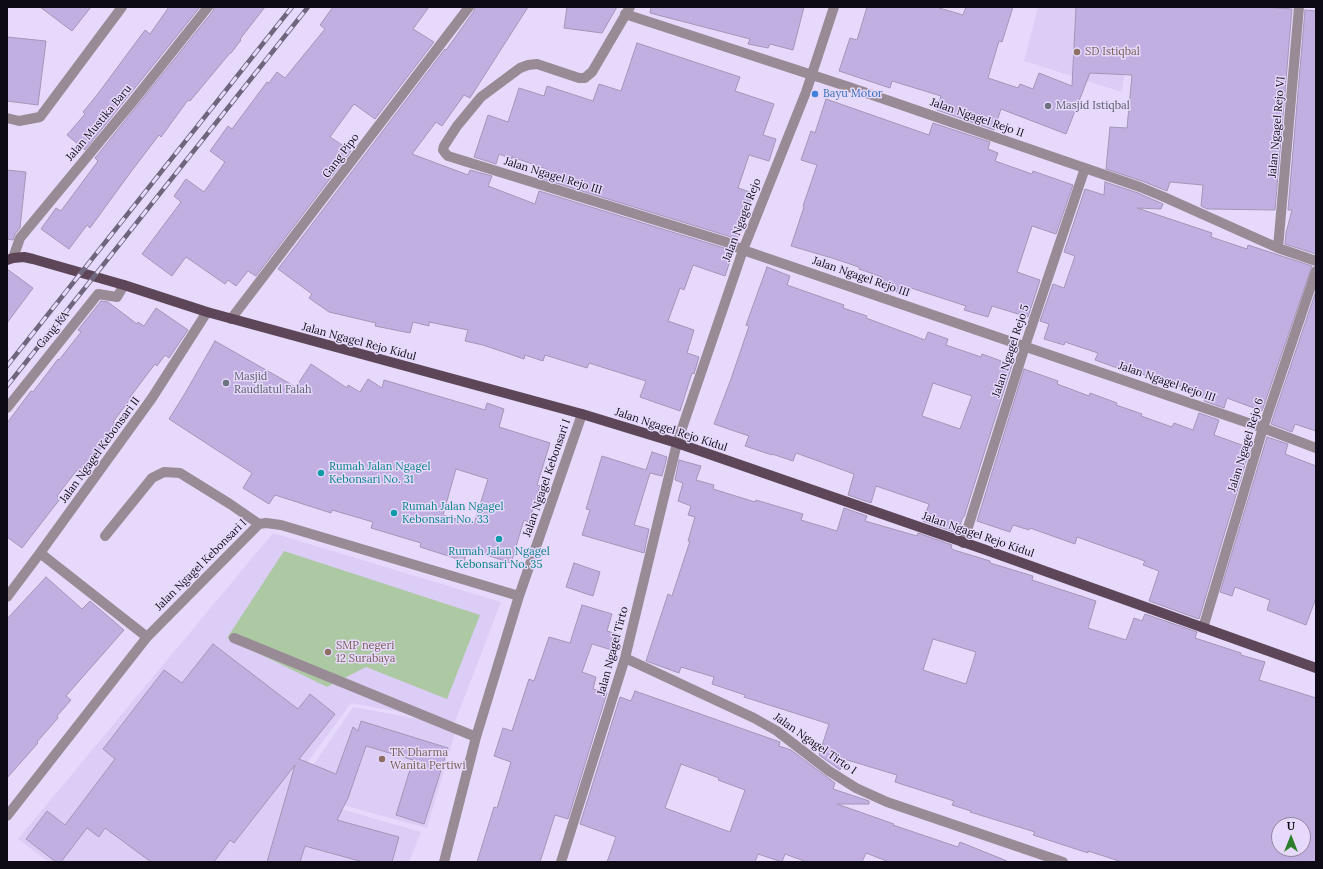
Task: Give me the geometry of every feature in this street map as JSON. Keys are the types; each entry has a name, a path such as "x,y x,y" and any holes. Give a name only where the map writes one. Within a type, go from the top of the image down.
{"main road":[{"name":"Jalan Ngagel Rejo Kidul","path":"10,259 34,259 124,285 231,319 582,414 677,443 1316,668"}],"street":[{"path":"7,118 19,121 40,117 122,7"},
{"name":"Jalan Mustika Baru","path":"10,259 20,238 134,100 208,7"},
{"name":"Gang Pipo","path":"231,319 469,7"},
{"name":"Jalan Ngagel Rejo","path":"677,443 743,250 806,92 834,7"},
{"name":"Jalan Ngagel Rejo VI","path":"1278,248 1299,7"},
{"name":"Jalan Ngagel Rejo II","path":"627,10 1085,168 1164,197 1278,248 1316,261"},
{"name":"Jalan Ngagel Rejo III","path":"627,10 592,72 585,78 579,78 537,64 520,68 482,97 457,126 443,150 448,156 718,240 743,250 1263,428 1316,448"},
{"name":"Jalan Ngagel Rejo 5","path":"963,543 1025,346 1085,168"},
{"name":"Jalan Ngagel Rejo 6","path":"1203,628 1263,428 1316,271"},
{"name":"Gang KA","path":"7,408 98,294 117,297 124,285"},
{"name":"Jalan Ngagel Kebonsari II","path":"7,597 152,398 207,312"},
{"name":"Jalan Ngagel Kebonsari I","path":"444,862 476,737 519,596 582,414"},
{"name":"Jalan Ngagel Tirto","path":"561,862 625,658 677,443"},
{"path":"105,536 152,478 164,472 180,473 230,504 258,524"},
{"name":"Jalan Ngagel Kebonsari I","path":"7,816 146,636 258,524 266,523 281,525 519,596"},
{"path":"40,553 146,636"},
{"path":"234,638 476,737"},
{"name":"Jalan Ngagel Tirto I","path":"625,658 754,718 777,731 829,771 856,788 881,799 1063,862"}],"shaded area":[{"name":"SD Istiqbal","path":"1038,7 1204,7 1129,39 1122,92 1024,61"},
{"name":"SMP negeri 12 Surabaya","path":"273,533 501,602 455,722 351,703 285,793 421,832 409,862 49,862 18,839"},
{"name":"TK Dharma Wanita Pertiwi","path":"353,707 457,726 427,828 295,792"}],"green space":[{"path":"284,551 480,615 447,699 366,667 327,687 227,638"}],"building":[{"path":"40,7 91,7 72,31"},
{"path":"169,7 200,7 85,150 67,135 85,114 83,112 145,30 150,34"},
{"path":"214,7 265,7 231,53 190,101 188,100 161,137 159,135 90,228 87,225 69,249 41,229 56,208 61,211 98,161 95,158 213,11"},
{"path":"333,7 429,7 413,29 434,42 375,119 354,104 330,137 351,151 256,276 248,271 236,286 228,280 225,284 186,257 172,276 142,254 181,202 174,196 186,179 204,192 225,162 210,151 228,126 232,129 267,82 269,83 277,72 285,78 325,29 320,25"},
{"path":"475,7 528,7 470,98 464,95 442,126 436,122 412,154 468,175 470,170 492,176 488,186 535,204 539,191 733,252 725,276 693,265 684,290 680,288 668,321 694,330 687,353 699,357 694,374 692,373 680,411 640,397 646,381 589,363 587,368 545,355 543,361 525,355 524,359 483,345 465,341 468,330 429,322 429,326 413,322 410,333 375,326 376,323 329,312 309,298 312,294 278,269 445,49 446,50 474,11"},
{"path":"567,7 617,7 602,33 564,28"},
{"path":"651,7 804,7 793,50 770,44 768,48 748,44 750,39 650,13"},
{"path":"867,7 936,7 963,15 966,7 1013,7 1002,42 999,41 988,78 1018,88 1020,84 1033,89 1039,73 1072,86 1076,7 1264,7 1292,9 1275,210 1207,209 1201,206 1203,185 1170,182 1167,191 1106,169 1110,127 1127,128 1132,75 1090,73 1066,134 1001,109 994,130 937,110 941,96 892,81 890,88 839,71 850,38 857,40"},
{"path":"1305,10 1316,11 1316,254 1285,244 1286,233 1292,210 1288,210"},
{"path":"7,37 46,41 38,105 7,101"},
{"path":"637,43 740,77 735,91 774,104 763,135 776,139 769,161 749,155 738,188 753,193 737,240 543,179 547,169 512,157 512,159 499,154 496,164 474,157 488,115 508,122 519,88 544,96 547,86 593,101 599,84 621,91"},
{"path":"826,99 929,135 933,123 990,142 988,149 998,153 995,161 1032,174 1033,171 1073,185 1056,234 1032,226 1017,272 1040,280 1028,317 992,306 988,317 964,310 966,306 911,288 908,296 880,286 882,277 859,269 859,267 791,246 817,165 801,160 811,131 815,133"},
{"path":"7,170 26,172 20,228 15,234 13,240 7,239"},
{"path":"1105,182 1138,193 1163,204 1161,209 1137,208 1212,233 1211,237 1247,249 1248,245 1312,266 1262,411 1227,398 1224,408 1204,401 1205,398 1187,392 1188,389 1095,360 1098,353 1065,342 1064,345 1044,339 1049,324 1040,321 1053,284 1064,288 1075,256 1064,252 1085,189 1104,195"},
{"path":"767,267 790,276 787,285 844,305 843,308 867,316 866,318 925,340 928,332 948,339 946,345 981,357 982,354 1012,365 964,517 957,533 923,521 929,504 876,486 871,503 848,495 854,474 796,453 793,461 745,446 749,436 714,424 749,326 746,325","holes":["933,383 972,396 960,429 922,416"]},
{"path":"7,269 33,288 7,323"},
{"path":"1316,291 1316,431 1295,424 1292,432 1271,424"},
{"path":"101,301 108,302 137,324 138,322 144,326 156,308 188,330 169,358 165,355 157,366 155,364 113,422 118,425 82,474 77,470 57,496 60,499 22,548 7,537 7,423 31,391 33,392 81,332 78,330"},
{"path":"215,341 296,387 311,364 347,388 348,385 360,392 368,379 382,388 384,380 485,410 487,403 504,409 499,427 550,443 537,485 540,486 529,522 524,520 511,563 468,549 464,561 420,547 421,543 371,528 373,522 332,510 331,513 275,495 269,504 243,488 252,473 169,419","holes":["456,469 488,479 474,524 443,515"]},
{"path":"1024,369 1058,381 1057,384 1089,396 1090,393 1117,403 1116,405 1142,414 1141,416 1172,427 1174,423 1193,430 1199,413 1219,420 1214,435 1250,448 1199,619 1149,601 1159,571 1143,565 1145,561 1077,537 1075,544 1030,528 1029,530 1013,525 1010,532 977,521"},
{"path":"1267,437 1288,444 1285,454 1316,466 1316,598 1306,625 1267,610 1270,600 1235,587 1232,596 1220,592"},
{"path":"652,452 667,457 662,476 650,473 634,525 649,529 644,553 582,535 590,510 586,509 602,456 646,470"},
{"path":"679,460 701,466 696,480 714,485 713,489 755,502 756,500 803,514 801,520 837,531 844,508 867,516 865,521 917,536 918,533 952,545 951,548 954,550 1033,576 1032,580 1096,601 1088,628 1126,640 1134,618 1142,621 1145,614 1197,632 1195,638 1265,662 1259,680 1316,698 1316,862 1122,862 1088,851 1088,853 1033,835 1035,832 952,805 954,801 895,782 897,775 844,759 840,770 819,755 829,724 744,697 745,695 712,684 714,677 681,667 679,673 646,661 668,594 672,596 690,541 688,541 695,517 688,515 691,506 678,501 683,483 675,480","holes":["933,639 976,652 966,684 923,670"]},
{"path":"574,563 600,572 593,596 566,587"},
{"path":"46,577 82,609 90,601 124,630 66,696 71,700 57,716 58,718 37,742 38,743 7,778 7,619"},
{"path":"582,605 612,614 607,631 617,634 612,650 592,644 582,672 596,677 593,689 607,693 568,819 555,815 540,862 477,862 494,807 497,808 511,762 494,756 503,728 512,731 529,679 534,681 549,637 570,643"},
{"path":"213,644 298,709 310,694 335,714 299,759 336,774 353,727 358,731 361,721 448,748 424,824 396,815 413,760 366,746 348,798 337,820 399,837 392,862 363,862 305,846 300,862 267,862 295,765 234,843 230,840 214,862 151,862 105,828 99,837 87,828 61,862 56,862 26,839 47,811 65,825 115,759 103,749 164,670 182,683"},
{"path":"635,691 780,742 779,746 791,750 835,783 833,789 869,801 869,804 837,804 958,847 960,842 1007,862 889,862 866,853 862,862 807,862 785,854 782,862 758,854 755,862 607,862 616,837 580,824 620,697 631,701","holes":["681,764 719,778 718,780 745,790 730,832 665,808"]}],"railway":[{"path":"7,366 292,7"},
{"path":"7,386 308,7"}],"place":[{"name":"SD Istiqbal","path":"1077,52"},
{"name":"Bayu Motor","path":"815,94"},
{"name":"Masjid Istiqbal","path":"1048,106"},
{"name":"Masjid Raudlatul Falah","path":"226,383"},
{"name":"Rumah Jalan Ngagel Kebonsari No. 31","path":"321,473"},
{"name":"Rumah Jalan Ngagel Kebonsari No. 33","path":"394,513"},
{"name":"Rumah Jalan Ngagel Kebonsari No. 35","path":"499,539"},
{"name":"SMP negeri 12 Surabaya","path":"328,652"},
{"name":"TK Dharma Wanita Pertiwi","path":"382,759"}]}
